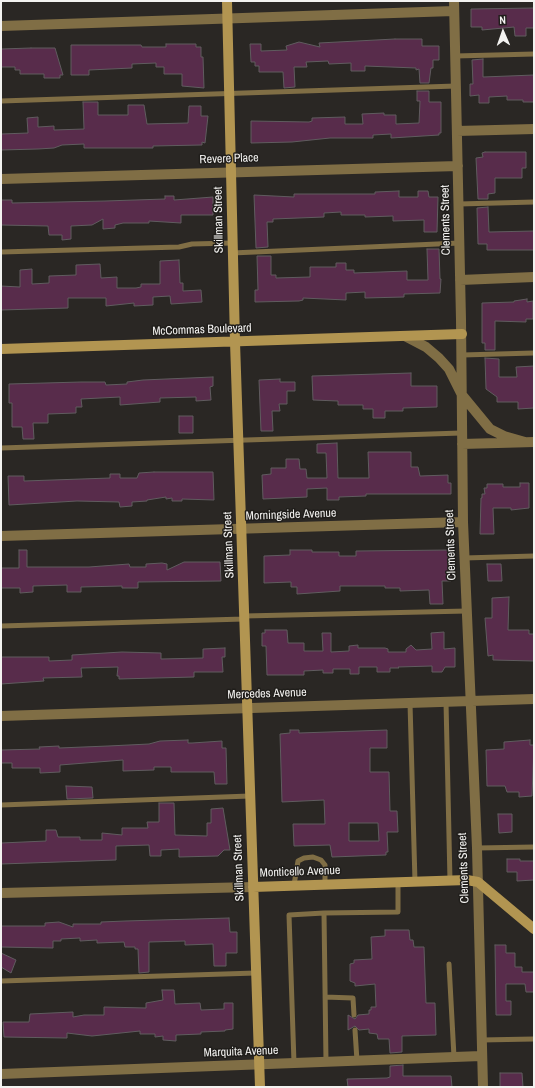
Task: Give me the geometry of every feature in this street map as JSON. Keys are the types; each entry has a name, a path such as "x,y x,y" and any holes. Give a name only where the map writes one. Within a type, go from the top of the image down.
{"main road":[{"name":"Skillman Street","path":"227,1 232,248 260,1087"},
{"name":"McCommas Boulevard","path":"1,349 462,334"},
{"name":"Monticello Avenue","path":"253,887 398,882 478,882"},
{"path":"478,882 534,929"}],"street":[{"path":"1,26 227,18 454,6"},
{"name":"Clements Street","path":"454,6 462,334 463,522 469,700 477,848 481,1056 483,1087"},
{"path":"457,131 534,129"},
{"name":"Revere Place","path":"1,179 458,166"},
{"path":"460,280 534,277"},
{"path":"405,336 426,348 439,358 449,369 462,395 476,414 490,429 504,436 529,442"},
{"path":"462,444 529,442"},
{"name":"Morningside Avenue","path":"1,536 241,530 463,522"},
{"name":"Mercedes Avenue","path":"1,716 534,699"},
{"name":"Monticello Avenue","path":"1,893 253,887"},
{"name":"Marquita Avenue","path":"1,1074 481,1056"}],"lane":[{"path":"455,56 534,54"},
{"path":"1,101 456,86"},
{"path":"459,204 534,202"},
{"path":"1,252 180,247 192,244 232,248 460,243"},
{"path":"462,355 534,352"},
{"path":"1,448 462,433"},
{"path":"464,558 534,556"},
{"path":"1,626 467,611"},
{"path":"446,701 450,881"},
{"path":"410,702 415,882"},
{"path":"1,805 250,796"},
{"path":"477,848 534,847"},
{"path":"294,885 298,862 304,858 313,857 321,860 325,865 325,884"},
{"path":"294,1063 289,915 398,912 398,882"},
{"path":"324,913 326,1062"},
{"path":"449,964 454,1058"},
{"path":"1,981 256,973"},
{"path":"325,997 353,998 354,1015"},
{"path":"355,1030 357,1061"},
{"path":"481,1040 534,1039"}],"building":[{"path":"534,8 534,28 526,28 526,36 515,36 514,27 482,30 482,27 471,27 471,9"},
{"path":"422,39 422,46 439,46 439,60 433,60 433,68 431,68 429,83 420,83 419,69 416,70 416,68 365,66 365,71 351,71 351,63 329,64 328,61 306,62 307,67 294,67 295,87 284,88 283,72 259,72 259,66 255,66 255,62 251,62 250,44 261,44 261,51 287,50 286,46 299,42 320,47 319,43"},
{"path":"166,44 196,44 196,47 201,47 201,57 203,57 204,88 182,86 182,74 164,74 164,67 156,67 156,63 132,64 132,68 89,70 89,75 71,75 71,45 141,45 142,47 166,47"},
{"path":"55,48 63,75 60,75 60,78 44,78 44,74 20,74 20,70 15,70 15,67 1,67 1,49"},
{"path":"483,59 483,77 534,75 534,102 507,100 507,96 489,97 489,103 479,103 479,95 470,96 470,84 473,84 472,60"},
{"path":"417,91 429,91 429,102 441,102 441,133 439,133 439,135 391,138 391,134 373,135 373,138 330,138 292,142 251,143 251,121 309,122 312,121 312,118 345,117 345,124 363,124 362,114 384,113 384,115 396,115 396,124 419,123 420,101 417,101"},
{"path":"83,102 98,102 98,115 128,115 128,105 144,105 147,124 188,123 189,106 201,106 201,116 208,116 205,143 202,142 202,145 153,146 153,148 84,148 84,144 62,145 54,148 1,150 1,134 28,133 27,118 38,117 38,127 54,126 54,130 84,129"},
{"path":"526,152 526,168 522,168 522,178 495,178 495,193 488,194 488,199 478,199 476,158 483,157 482,153"},
{"path":"399,191 399,197 418,197 418,191 428,191 429,197 438,197 437,232 424,232 424,220 393,221 393,216 365,217 365,215 341,215 341,212 324,213 324,217 273,219 273,222 267,222 268,247 256,248 254,195 294,197 294,194 375,194 375,192"},
{"path":"165,196 174,196 174,200 213,197 213,215 181,215 181,223 149,221 149,223 123,223 115,225 115,228 103,229 103,219 92,225 71,226 71,239 62,240 62,235 49,235 48,226 1,225 1,200 12,200 12,203 105,201 165,199"},
{"path":"488,207 489,232 534,231 534,250 487,250 487,244 478,244 477,208"},
{"path":"427,249 439,249 441,279 440,293 404,294 404,297 365,298 365,292 346,293 346,300 303,298 303,300 299,301 255,302 255,290 258,290 257,256 271,256 271,275 276,275 276,278 310,277 310,267 336,267 336,263 346,263 346,270 354,270 354,273 407,271 407,280 428,280"},
{"path":"179,260 180,283 183,283 183,291 201,290 202,302 171,304 170,296 153,297 153,305 134,306 134,303 106,306 106,298 68,298 68,308 1,310 1,286 20,287 20,270 32,269 32,284 49,283 49,276 76,275 76,265 100,264 101,278 117,277 117,288 136,288 141,287 141,284 160,284 160,261"},
{"path":"527,299 527,302 533,301 533,319 526,319 526,322 495,321 495,350 485,350 485,343 482,343 482,303 514,302"},
{"path":"485,358 499,359 499,377 517,377 516,367 534,366 534,408 518,409 518,402 497,402 497,397 486,389"},
{"path":"411,373 411,386 437,386 437,407 403,408 403,411 385,411 385,418 373,418 373,409 363,409 363,405 338,405 338,401 313,400 312,376"},
{"path":"213,377 213,386 210,387 211,400 196,401 196,397 160,398 160,402 120,405 120,397 81,399 82,407 76,407 76,413 48,414 48,423 33,423 34,439 23,439 22,427 12,427 12,403 9,403 9,384 105,382 106,385 127,384 127,382 143,380"},
{"path":"280,379 280,382 295,382 295,391 287,391 287,404 279,404 280,411 272,411 273,431 261,431 259,380"},
{"path":"179,416 193,416 193,433 179,433"},
{"path":"337,443 338,478 369,478 368,452 411,452 411,467 418,467 420,476 448,475 448,483 451,483 451,494 366,494 366,496 339,497 339,500 327,500 327,488 307,489 307,497 263,499 262,475 271,474 271,468 286,468 286,459 299,459 300,469 306,469 307,478 327,478 326,453 317,453 317,444"},
{"path":"213,472 214,500 182,499 182,501 172,501 172,498 166,499 166,497 132,502 132,506 120,507 119,502 77,501 9,505 8,476 24,476 24,481 110,478 110,474 120,474 120,478 137,478 139,473"},
{"path":"520,483 529,483 529,508 511,510 511,508 493,508 494,534 480,534 481,498 482,494 485,494 484,488 487,488 487,484 503,484 503,487 520,487"},
{"path":"19,550 27,550 27,567 89,567 129,564 130,567 146,567 146,564 162,563 167,564 167,570 184,562 220,562 221,581 138,582 138,588 122,588 122,586 81,587 81,592 67,592 67,585 33,586 33,592 20,593 20,588 1,588 1,568 19,568"},
{"path":"290,550 339,552 339,556 356,556 356,551 450,550 451,581 442,581 443,604 430,604 429,590 400,591 400,588 385,588 385,586 340,586 340,591 297,594 297,587 291,587 291,582 264,583 264,556 290,555"},
{"path":"487,564 501,564 502,581 488,581"},
{"path":"509,597 508,630 529,630 529,634 534,634 534,661 493,660 493,655 488,656 485,618 492,618 492,598"},
{"path":"265,630 287,630 288,643 304,643 304,651 323,651 322,633 331,633 331,652 349,651 349,646 358,645 358,648 385,648 388,649 388,652 406,652 406,649 411,645 416,650 432,649 431,633 444,632 444,649 455,648 455,667 445,667 442,672 432,672 432,666 390,668 390,672 377,672 377,667 359,667 359,674 350,674 350,669 333,669 333,673 323,673 323,670 304,671 304,675 267,675 266,646 262,646 262,633 265,633"},
{"path":"225,648 225,657 222,657 223,672 194,672 194,677 119,679 119,676 117,676 118,667 81,668 82,677 43,678 44,681 1,684 1,657 49,657 49,661 72,660 72,655 122,652 161,653 161,659 203,658 203,649"},
{"path":"290,730 299,730 299,733 387,730 387,748 370,748 370,772 389,772 390,811 397,811 398,832 387,832 388,852 386,852 386,855 332,857 330,845 294,846 293,824 325,824 324,800 282,802 280,734 290,733","holes":["349,823 378,823 379,841 349,841"]},
{"path":"188,740 188,743 222,741 222,748 226,748 227,784 215,784 214,772 171,772 171,767 154,767 154,770 123,771 123,760 60,765 60,772 40,773 40,768 12,768 12,763 1,763 1,750 40,749 39,747 59,746 59,748 149,744 160,741"},
{"path":"530,740 530,745 534,745 532,796 519,797 519,792 507,792 505,786 487,786 486,750 504,749 504,742"},
{"path":"66,786 92,787 93,798 67,799"},
{"path":"159,803 174,803 175,835 207,836 207,823 211,823 211,809 223,808 230,850 224,850 218,856 179,857 179,849 161,850 161,856 150,856 149,845 116,846 116,860 1,864 1,843 46,841 46,830 56,830 58,837 80,837 80,840 102,840 102,833 122,835 122,828 148,828 147,822 159,822"},
{"path":"498,814 512,814 512,832 499,833"},
{"path":"507,859 534,861 534,880 517,881 517,872 507,872"},
{"path":"229,918 230,932 237,932 237,953 226,953 226,966 214,966 213,944 185,945 185,941 149,942 149,972 139,973 138,949 135,949 135,947 125,947 124,942 97,943 97,940 80,941 80,938 53,941 53,948 1,947 1,926 45,926 45,923 59,922 73,927 73,924 101,924 101,922"},
{"path":"385,930 409,930 410,940 413,940 414,947 424,947 426,1003 435,1003 436,1035 402,1036 402,1052 390,1053 389,1039 378,1039 377,1034 369,1033 369,1029 359,1030 355,1026 348,1030 348,1015 355,1019 358,1015 369,1014 371,1007 376,1007 375,984 355,986 355,983 350,981 350,964 354,963 354,960 372,959 371,937 385,936"},
{"path":"495,945 506,945 506,953 515,953 515,967 522,967 522,972 534,972 534,992 526,992 525,984 506,984 506,1001 511,1001 511,1015 496,1015"},
{"path":"1,953 16,960 11,973 1,967"},
{"path":"162,990 174,990 175,1004 200,1003 201,1010 224,1009 224,1003 233,1003 233,1029 225,1031 201,1032 201,1034 176,1035 176,1041 163,1040 163,1036 155,1037 155,1034 140,1034 140,1031 92,1036 67,1033 67,1038 4,1037 3,1022 29,1022 30,1014 73,1012 73,1017 84,1015 104,1015 104,1007 146,1008 146,1003 163,1000"},
{"path":"403,1065 403,1076 451,1076 452,1087 348,1087 347,1079 387,1078 390,1077 390,1066"},
{"path":"500,1073 522,1073 523,1087 500,1087"}]}
